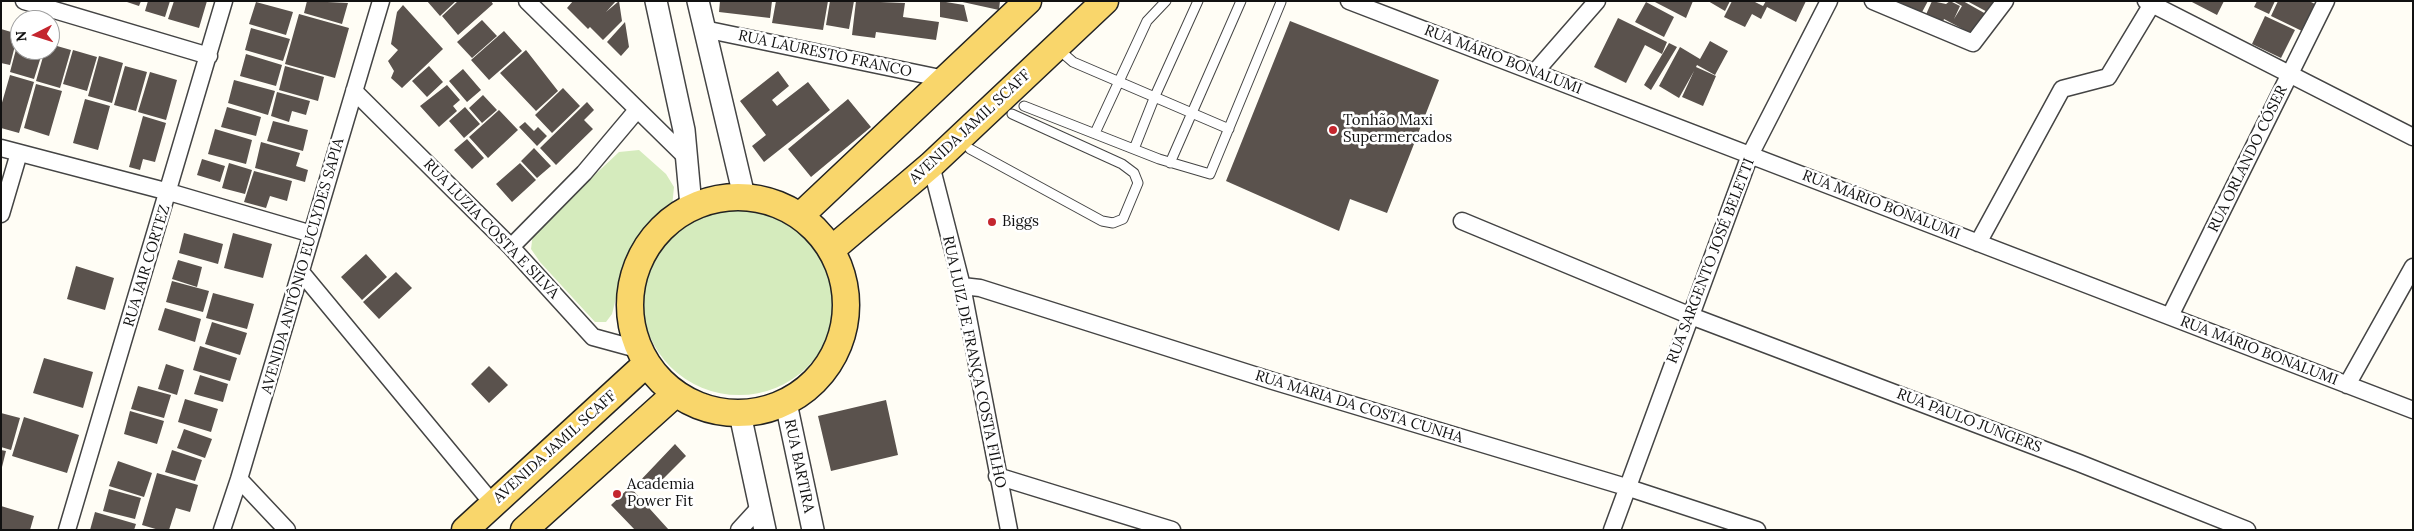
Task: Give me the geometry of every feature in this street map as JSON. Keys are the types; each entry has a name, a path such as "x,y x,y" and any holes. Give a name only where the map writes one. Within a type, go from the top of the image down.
{"main road":[{"name":"AVENIDA JAMIL SCAFF","path":"831,250 931,165 1105,1"},
{"path":"800,216 1025,3"},
{"path":"744,196 773,202 800,216 818,231 831,250 844,283 845,319 835,353 814,382 786,403 763,411 740,414 706,409 675,394 659,380 642,357 632,330 630,293 640,258 661,228 691,206 716,198 744,196"},
{"name":"AVENIDA JAMIL SCAFF","path":"465,530 642,357"},
{"path":"524,530 675,394"}],"street":[{"path":"24,1 210,56"},
{"name":"RUA JAIR CORTEZ","path":"68,530 210,56 224,1"},
{"name":"AVENIDA ANTÔNIO EUCLYDES SAPIA","path":"222,530 239,480 381,1"},
{"path":"527,1 687,158"},
{"path":"656,1 684,130 691,206"},
{"path":"698,1 744,196"},
{"name":"RUA MÁRIO BONALUMI","path":"1349,1 2413,410"},
{"path":"1535,72 1597,1"},
{"name":"RUA SARGENTO JOSÉ BELETTI","path":"1612,530 1626,487 1750,155 1829,1"},
{"path":"1873,1 1973,43 2005,1"},
{"name":"RUA ORLANDO CÓSER","path":"2170,316 2326,1"},
{"path":"1978,243 2062,89 2108,77 2149,3 2413,137"},
{"name":"RUA LAURESTO FRANCO","path":"704,29 945,79"},
{"name":"RUA LUZIA COSTA E SILVA","path":"354,91 511,247 593,337 642,357"},
{"path":"511,247 584,173 637,110"},
{"path":"1,148 169,192 312,234"},
{"path":"1,214 19,153"},
{"name":"RUA LUIZ DE FRANÇA COSTA FILHO","path":"931,165 962,286 997,476 1009,530"},
{"name":"RUA PAULO JUNGERS","path":"1462,221 1691,316 2079,463 2247,530"},
{"path":"2347,385 2413,267"},
{"path":"301,272 493,504"},
{"name":"RUA MARIA DA COSTA CUNHA","path":"962,286 980,288 1263,378 1626,487 1756,530"},
{"name":"RUA BARTIRA","path":"786,403 813,530"},
{"path":"740,414 765,530"},
{"path":"997,476 1172,530"},
{"path":"239,480 287,530"},
{"path":"739,530 760,507"}],"lane":[{"path":"1095,133 1148,21 1166,1"},
{"path":"1134,149 1155,96 1198,1"},
{"path":"1170,163 1240,1"},
{"path":"1024,106 1170,163 1210,174 1281,2"},
{"path":"1056,47 1073,62 1191,111 1229,129"},
{"path":"970,149 1102,221 1113,223 1122,219 1138,183 1134,173 1122,164 1012,114"}],"green space":[{"path":"639,150 666,174 674,187 672,207 632,251 620,282 612,314 606,322 595,322 540,262 531,249 533,233 619,152"},
{"path":"739,201 767,205 785,213 800,223 814,237 824,252 832,270 836,298 832,326 824,344 814,359 800,373 785,383 767,391 739,395 711,391 693,383 678,373 664,359 654,344 646,326 642,298 646,270 654,252 664,237 678,223 693,213 711,205"}],"building":[{"path":"124,1 141,1 139,6"},
{"path":"148,1 170,1 165,17 145,11"},
{"path":"174,1 207,1 199,28 168,19"},
{"path":"307,1 348,3 342,24 304,13"},
{"path":"427,1 456,1 440,16"},
{"path":"458,1 491,1 493,4 458,35 442,16"},
{"path":"573,1 616,1 606,12 619,1 622,21 603,40 590,27 588,29 567,8"},
{"path":"720,1 772,1 770,18 719,12"},
{"path":"776,1 828,1 823,30 772,23"},
{"path":"830,1 854,1 849,29 826,25"},
{"path":"856,1 905,3 903,17 939,22 936,40 876,32 875,38 852,35"},
{"path":"940,1 964,5 968,22 940,17"},
{"path":"958,1 1000,1 999,10"},
{"path":"1653,1 1693,1 1686,18"},
{"path":"1708,1 1730,1 1725,11"},
{"path":"1732,1 1753,1 1763,6 1766,1 1806,1 1796,22 1767,7 1761,19 1752,14 1745,27 1724,17"},
{"path":"1897,1 1928,1 1921,14"},
{"path":"1932,1 1946,4 1950,1 1960,6 1954,19 1962,6 1953,1 1963,1 1986,14 1974,35 1944,19 1941,27 1924,19"},
{"path":"1967,1 2000,1 1993,15"},
{"path":"2190,1 2224,1 2217,15"},
{"path":"2257,1 2275,1 2269,14 2254,7"},
{"path":"2278,1 2309,1 2317,5 2304,32 2271,16"},
{"path":"256,2 293,12 286,35 249,24"},
{"path":"1646,2 1674,17 1664,37 1635,22"},
{"path":"403,5 443,49 402,88 391,78 394,71 388,61 398,50 391,44 397,12"},
{"path":"299,14 349,28 335,78 285,64"},
{"path":"2265,16 2295,30 2281,58 2252,44"},
{"path":"1618,18 1667,42 1662,54 1645,45 1626,83 1594,67"},
{"path":"482,20 497,36 472,58 457,42"},
{"name":"Tonhão Maxi Supermercados","path":"1290,21 1439,80 1387,213 1350,199 1339,231 1226,181"},
{"path":"625,22 629,47 621,56 607,42"},
{"path":"251,28 290,39 283,61 245,50"},
{"path":"1,29 10,32 11,60 10,65 1,63"},
{"path":"504,31 522,51 489,80 471,60"},
{"path":"1710,41 1728,51 1715,75 1697,65 1696,67 1716,76 1703,106 1682,97 1694,71 1679,98 1659,86 1680,47 1700,59"},
{"path":"1669,43 1677,47 1651,90 1644,85"},
{"path":"60,47 71,50 60,88 36,81 42,60 60,60"},
{"path":"73,50 97,57 87,91 63,84"},
{"path":"526,50 558,91 536,111 500,73"},
{"path":"246,54 282,65 276,86 240,76"},
{"path":"99,56 123,63 112,103 88,96"},
{"path":"13,60 40,60 34,79 10,72"},
{"path":"125,66 147,72 136,111 114,105"},
{"path":"285,66 324,77 318,101 279,90"},
{"path":"429,66 443,82 427,97 412,81"},
{"path":"463,69 481,90 467,102 449,81"},
{"path":"778,71 789,86 772,100 777,106 808,82 830,110 764,162 752,146 766,135 740,101"},
{"path":"150,72 177,80 166,120 138,112"},
{"path":"10,75 34,82 19,133 1,128 1,106"},
{"path":"234,80 275,91 268,115 228,103"},
{"path":"36,84 62,91 49,136 24,128"},
{"path":"447,85 460,100 453,106 457,111 439,127 420,106"},
{"path":"563,88 580,106 552,133 535,115"},
{"path":"277,92 310,101 306,115 292,111 289,122 271,116"},
{"path":"483,95 497,110 482,123 469,108"},
{"path":"85,99 110,106 98,150 73,143"},
{"path":"848,99 871,127 811,177 788,149"},
{"path":"587,102 594,110 584,120 593,129 556,165 540,148"},
{"path":"227,107 261,117 256,136 221,127"},
{"path":"465,107 480,124 464,138 449,121"},
{"path":"499,110 518,130 488,158 469,137"},
{"path":"143,116 166,123 155,162 143,159 140,170 129,167"},
{"path":"273,121 308,130 303,151 267,141"},
{"path":"525,122 534,131 538,127 547,136 537,146 519,127"},
{"path":"215,129 252,140 246,164 208,154"},
{"path":"467,139 484,158 472,169 454,150"},
{"path":"261,142 300,153 296,166 308,170 305,182 255,168"},
{"path":"534,148 551,166 537,178 521,161"},
{"path":"202,159 225,166 220,182 197,175"},
{"path":"229,163 252,170 245,194 222,188"},
{"path":"520,163 536,180 512,202 496,184"},
{"path":"254,171 292,181 287,201 270,196 266,208 244,202"},
{"path":"184,233 223,244 218,264 179,253"},
{"path":"233,233 272,244 263,278 224,268"},
{"path":"366,254 387,277 362,300 341,277"},
{"path":"178,260 202,267 197,287 172,279"},
{"path":"76,266 114,278 105,310 67,299"},
{"path":"396,272 412,288 379,319 363,302"},
{"path":"172,281 209,291 203,312 166,302"},
{"path":"213,293 254,304 247,329 206,318"},
{"path":"165,308 201,319 195,342 158,330"},
{"path":"212,322 247,333 240,355 205,344"},
{"path":"200,346 237,358 230,381 193,370"},
{"path":"44,358 93,372 83,408 33,393"},
{"path":"166,364 184,370 177,395 158,389"},
{"path":"489,366 508,385 489,403 471,384"},
{"path":"200,375 228,384 223,402 194,394"},
{"path":"138,386 171,395 164,418 131,409"},
{"path":"185,399 218,409 211,432 178,422"},
{"path":"886,400 898,455 831,471 818,416"},
{"path":"130,411 164,421 157,444 124,434"},
{"path":"1,413 20,418 11,450 1,447"},
{"path":"24,417 79,435 67,473 12,456"},
{"path":"184,429 212,439 205,458 177,448"},
{"path":"675,444 686,456 657,485 651,479 642,489 637,484"},
{"path":"1,450 6,451 2,467 1,467"},
{"path":"172,450 202,460 195,481 165,472"},
{"path":"118,461 152,473 144,497 109,486"},
{"path":"157,473 198,485 190,512 176,508 169,530 159,530 142,525"},
{"path":"630,487 669,530 635,530 611,505"},
{"path":"109,489 141,498 135,519 103,511"},
{"path":"1,506 34,516 30,530 1,530"},
{"path":"95,512 136,524 134,530 90,530"}],"place":[{"name":"Tonhão Maxi Supermercados","path":"1333,130"},
{"name":"Biggs","path":"992,222"},
{"name":"Academia Power Fit","path":"617,494"}]}
